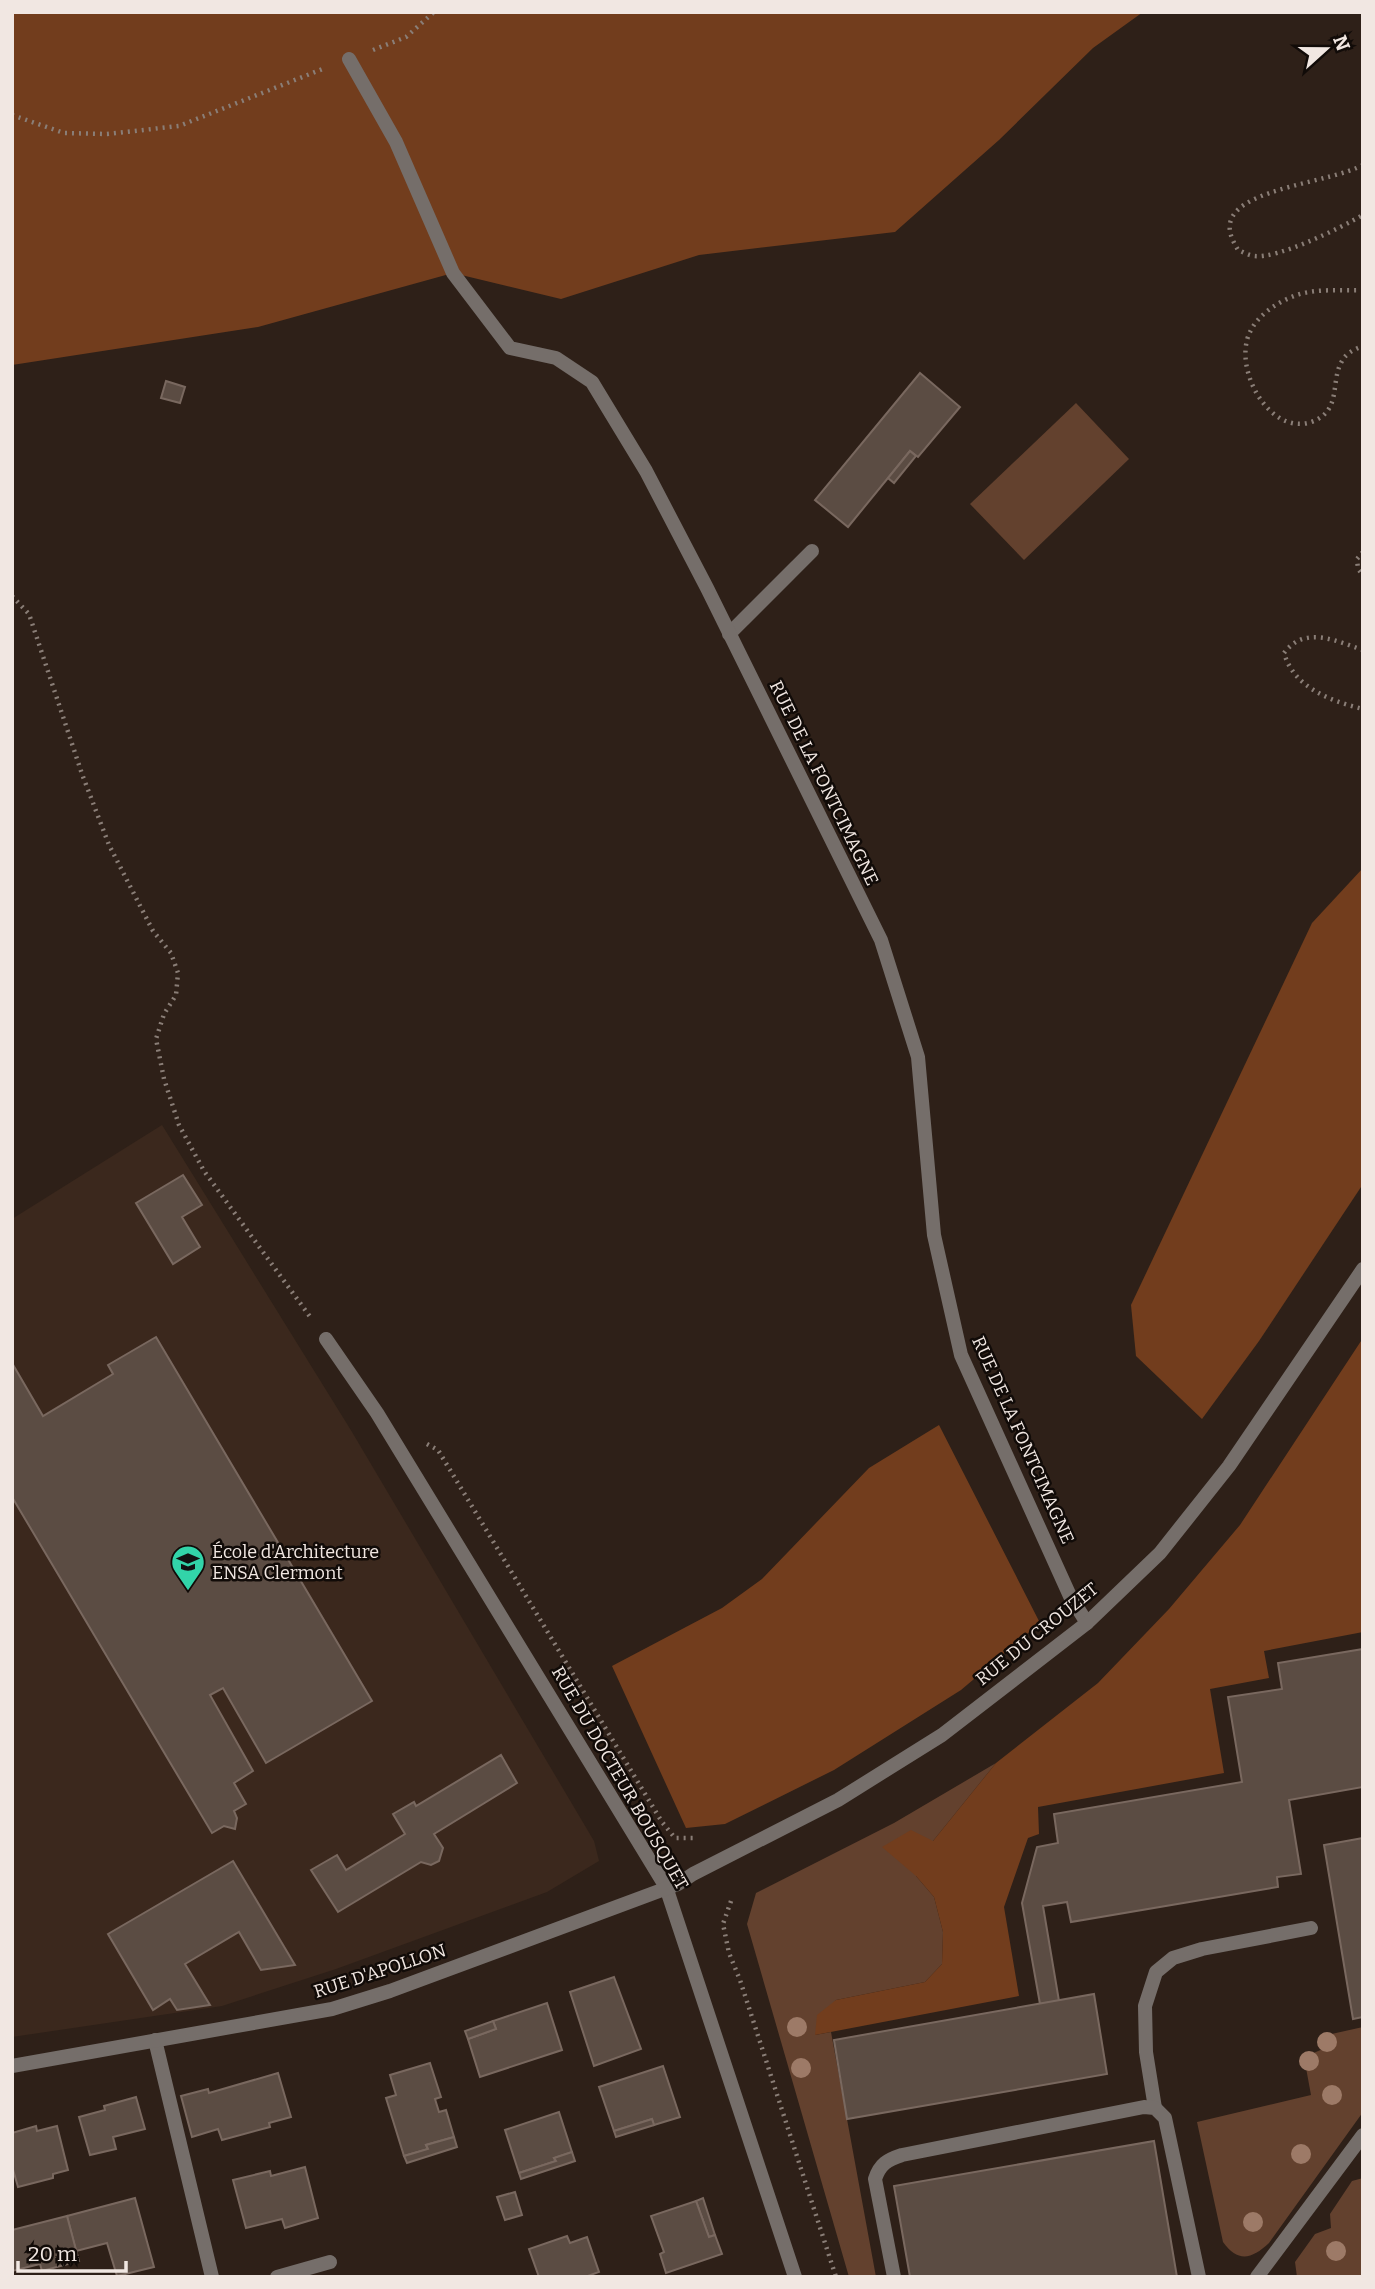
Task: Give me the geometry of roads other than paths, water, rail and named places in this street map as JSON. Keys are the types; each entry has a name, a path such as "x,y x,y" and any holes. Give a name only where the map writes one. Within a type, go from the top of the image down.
{"street":[{"name":"RUE DE LA FONTCIMAGNE","path":"349,59 396,142 453,273 510,348 556,358 592,382 646,471 881,940 918,1057 934,1235 961,1355 1070,1595 1087,1623"},
{"path":"729,634 812,551"},
{"name":"RUE DU CROUZET","path":"666,1887 677,1884 838,1800 942,1735 1087,1623 1160,1553 1229,1466 1363,1269"},
{"name":"RUE DU DOCTEUR BOUSQUET","path":"326,1339 377,1413 666,1887 795,2277"},
{"name":"RUE D'APOLLON","path":"12,2066 343,2006 390,1991 666,1887"},
{"path":"1154,2108 1146,2052 1145,2006 1156,1972 1173,1958 1202,1949 1311,1928"},
{"path":"155,2040 212,2277"},
{"path":"894,2277 875,2179 880,2165 902,2155 1144,2107 1154,2108 1165,2118 1199,2277"},
{"path":"1257,2277 1363,2135"},
{"path":"276,2277 330,2262"}],"place":[{"name":"École d'Architecture ENSA Clermont","path":"188,1592"}]}
